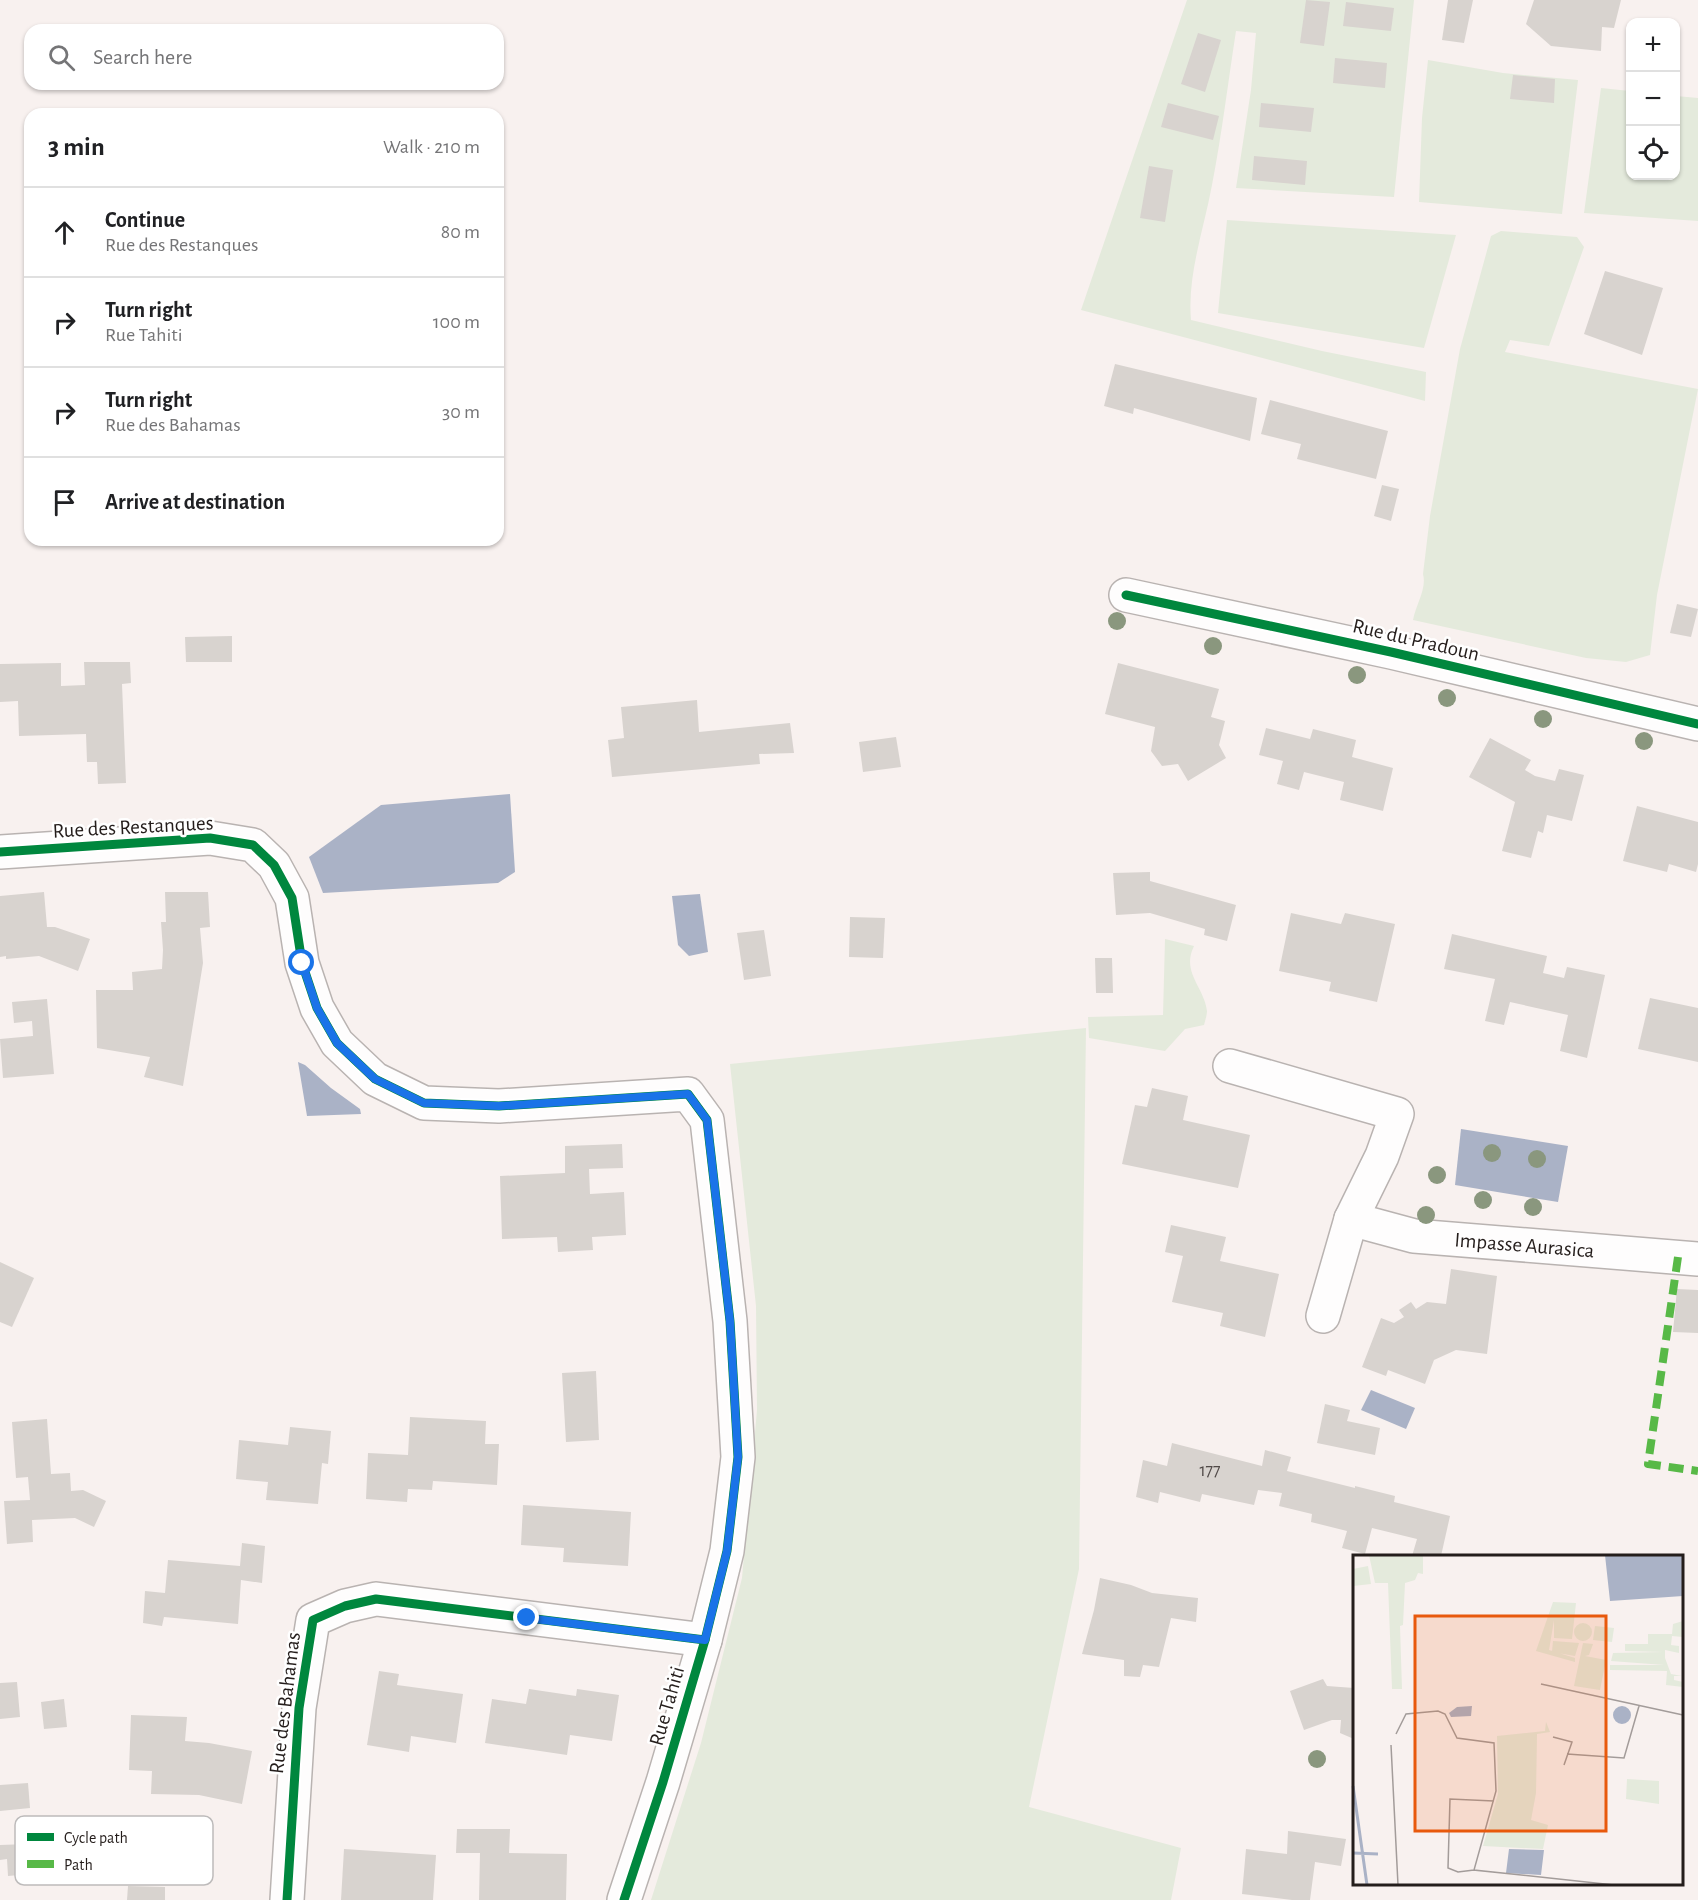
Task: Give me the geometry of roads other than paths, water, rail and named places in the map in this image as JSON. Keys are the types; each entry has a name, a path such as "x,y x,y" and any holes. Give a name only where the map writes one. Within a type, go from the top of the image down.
{"street":[{"name":"Rue du Pradoun","path":"1126,595 1391,652 1698,724"},
{"name":"Rue des Restanques","path":"0,852 210,838 253,845 274,865 292,898 302,963 317,1008 337,1043 375,1079 424,1103 499,1106 688,1094"},
{"path":"1230,1066 1397,1114 1382,1156 1351,1219 1323,1316"},
{"name":"Rue Tahiti","path":"624,1900 663,1782 705,1640 727,1551 738,1457 730,1321 707,1120 688,1094"},
{"name":"Impasse Aurasica","path":"1351,1219 1414,1236 1698,1259"},
{"name":"Rue des Bahamas","path":"287,1900 298,1708 313,1620 345,1605 376,1599 705,1640"}],"water":[{"path":"510,794 515,872 498,883 323,893 309,857 381,805"},
{"path":"700,894 708,952 689,956 678,945 672,896"},
{"path":"298,1062 305,1065 360,1109 361,1114 307,1116"},
{"path":"1461,1129 1568,1146 1558,1202 1455,1185"},
{"path":"1371,1390 1415,1408 1406,1429 1361,1410"}]}
